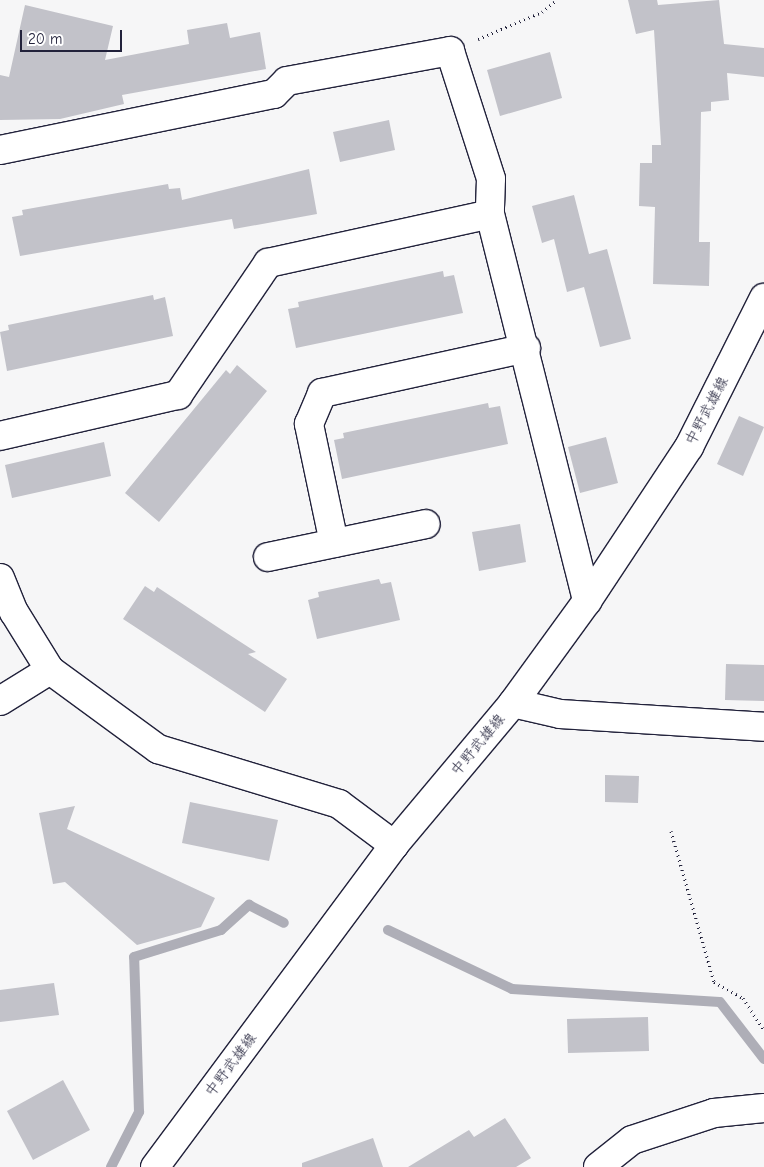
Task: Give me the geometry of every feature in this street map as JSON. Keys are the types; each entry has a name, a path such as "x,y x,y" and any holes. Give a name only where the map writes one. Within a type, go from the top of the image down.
{"street":[{"path":"0,150 274,94 287,81 450,51 491,179 490,214 526,348 587,601"},
{"path":"0,436 178,395 268,263 490,214"},
{"name":"中野武雄線","path":"155,1167 394,845 513,703 587,601 689,447 764,298"},
{"path":"334,543 309,424 322,393 526,348"},
{"path":"268,557 426,524"},
{"path":"0,578 14,612 50,670 158,749 339,804 394,845"},
{"path":"0,701 50,670"},
{"path":"513,703 560,714 764,727"},
{"path":"598,1167 632,1140 714,1113 764,1108"}],"path":[{"path":"450,51 542,12 557,0"},
{"path":"671,831 714,982 743,998 764,1030"}],"building":[{"path":"628,0 657,0 658,5 719,0 724,44 764,48 764,77 727,73 729,100 711,102 711,111 701,112 699,242 710,242 709,286 653,284 655,207 639,206 640,163 652,163 652,145 661,145 654,30 636,34"},
{"path":"25,5 113,26 105,60 189,44 187,30 227,23 230,38 260,32 266,69 122,95 124,104 60,119 0,120 0,75 9,77"},
{"path":"550,52 562,98 500,116 487,70"},
{"path":"389,120 395,150 340,162 333,132"},
{"path":"309,169 317,214 234,229 232,219 20,256 12,217 23,215 22,210 168,184 169,189 180,188 182,200"},
{"path":"574,195 589,254 607,249 631,339 600,347 584,287 567,292 554,239 542,243 532,206"},
{"path":"443,271 444,277 454,275 463,313 296,348 288,309 299,307 298,302"},
{"path":"153,295 154,300 165,297 173,336 7,371 0,332 9,330 8,325"},
{"path":"237,365 267,391 159,522 125,493 226,370 230,374"},
{"path":"488,403 489,408 500,406 508,444 342,479 334,440 344,438 343,433"},
{"path":"739,416 764,427 743,476 717,464"},
{"path":"606,437 618,483 580,493 568,447"},
{"path":"104,442 111,476 12,498 5,465"},
{"path":"520,524 526,562 479,571 472,532"},
{"path":"379,579 381,584 391,582 400,620 317,639 308,600 319,597 318,592"},
{"path":"145,586 154,592 157,587 256,652 248,654 287,679 265,712 123,619"},
{"path":"726,664 764,665 764,701 725,700"},
{"path":"605,775 639,776 638,803 605,802"},
{"path":"190,802 278,820 269,861 182,843"},
{"path":"75,806 67,829 215,898 201,927 137,945 65,882 53,884 39,813"},
{"path":"54,983 59,1015 0,1022 0,990"},
{"path":"648,1017 649,1051 568,1053 567,1019"},
{"path":"63,1080 90,1130 33,1160 7,1111"},
{"path":"505,1118 531,1158 516,1167 408,1167 469,1130 474,1137"},
{"path":"373,1138 383,1167 302,1167 302,1163"}],"waterway":[{"path":"111,1167 139,1112 134,957 221,930 249,905 284,923"},
{"path":"388,930 512,989 720,1002 764,1059"}]}
